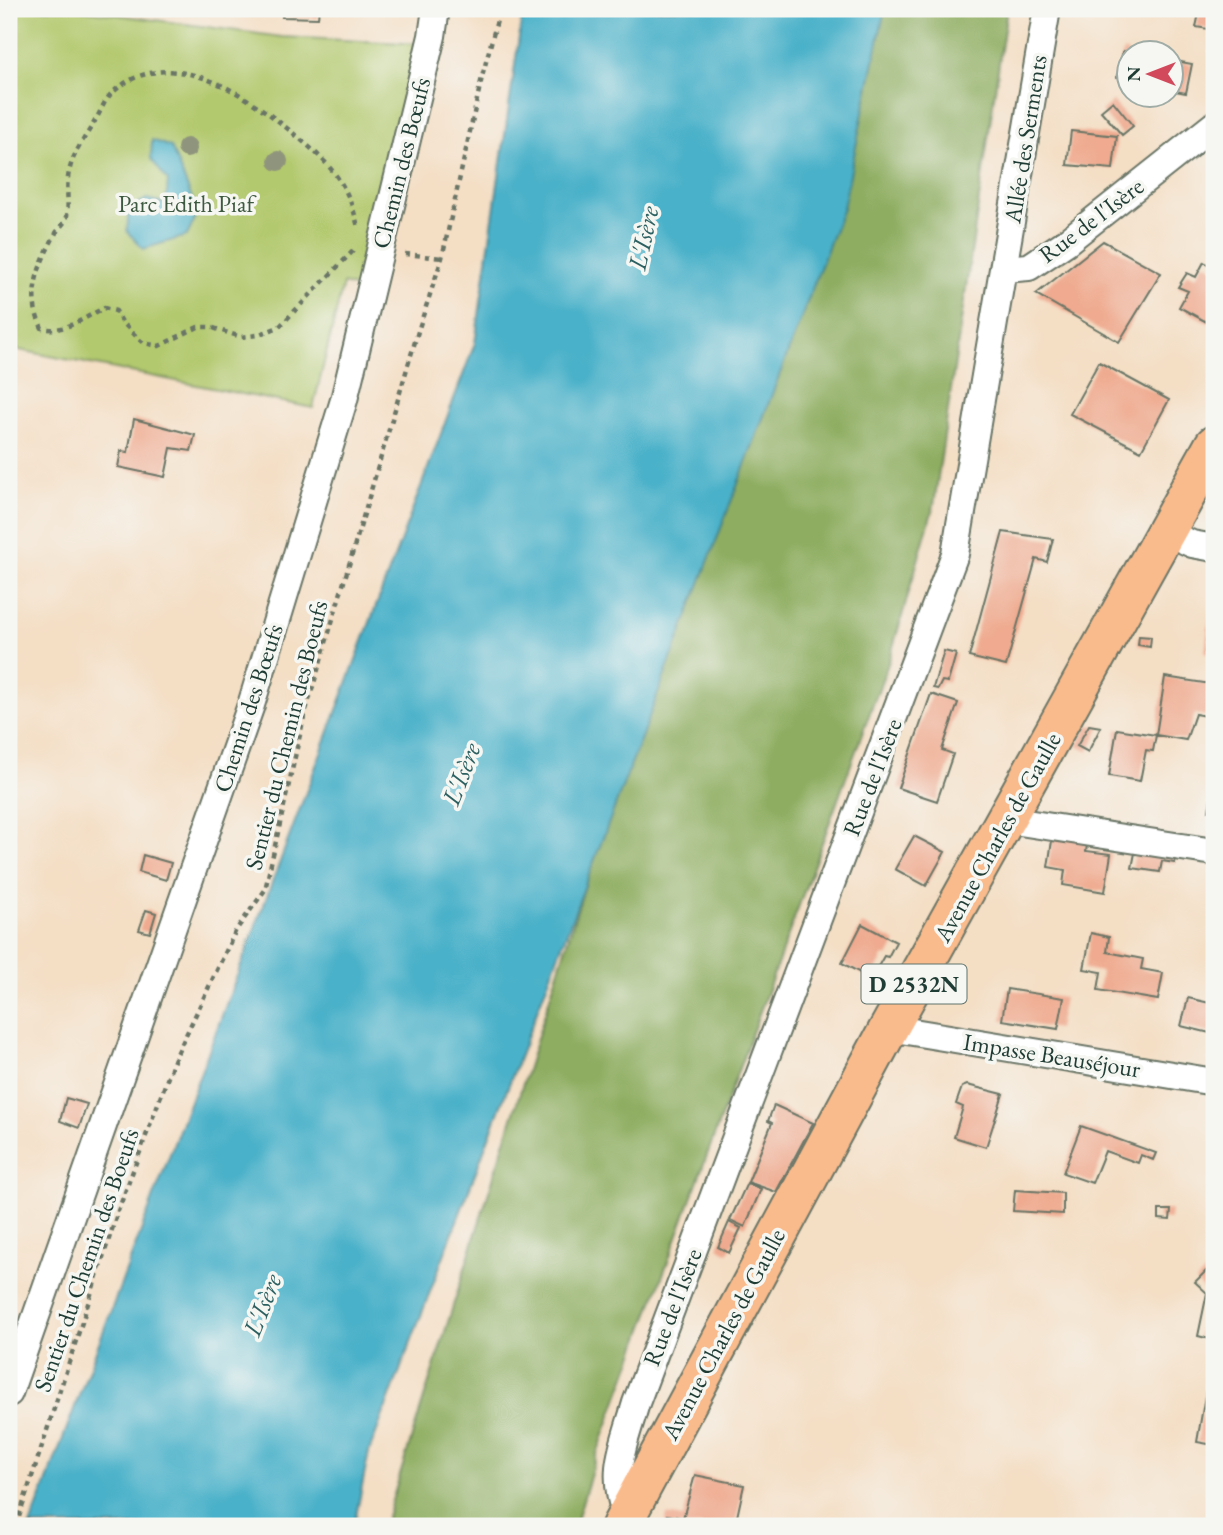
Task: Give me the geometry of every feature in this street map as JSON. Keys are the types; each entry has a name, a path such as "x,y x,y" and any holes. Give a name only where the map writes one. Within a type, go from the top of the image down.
{"main road":[{"name":"Avenue Charles de Gaulle","path":"623,1521 890,1028 1214,445"}],"street":[{"name":"Chemin des Bœufs","path":"9,1393 251,705 344,400 432,36 436,9"},
{"name":"Allée des Serments","path":"1003,269 1047,9"},
{"name":"Rue de l'Isère","path":"623,1521 616,1471 636,1403 955,554 1003,269 1029,267 1065,243 1214,125"},
{"path":"1166,532 1192,544 1214,548"},
{"path":"1007,820 1214,852"},
{"name":"Impasse Beauséjour","path":"890,1028 1214,1082"}],"path":[{"name":"Sentier du Chemin des Boeufs","path":"16,1526 118,1211 175,1058 236,930 265,890 304,717 442,258 482,77 500,9"},
{"path":"359,233 353,200 335,173 263,109 203,76 175,70 147,72 109,95 74,157 66,193 67,217 50,245 35,279 34,312 42,328 52,331 104,308 116,311 122,322 143,343 159,346 198,327 210,327 241,337 257,335 279,327 361,243"}],"green space":[{"name":"Parc Edith Piaf","path":"9,9 73,9 282,37 423,44 364,290 343,284 313,408 9,348"},
{"path":"860,9 1007,9 934,505 889,661 597,1454 575,1526 384,1526"}],"water":[{"name":"L'Isère","path":"523,9 885,9 843,208 369,1452 354,1526 30,1526 475,343"},
{"path":"152,140 171,147 198,213 187,236 143,249 127,231 129,208 147,199 166,204 168,181 151,159"}],"building":[{"path":"283,9 319,9 318,18 282,17"},
{"path":"1200,9 1214,9 1214,30 1196,27"},
{"path":"1184,63 1192,64 1184,93"},
{"path":"1113,101 1114,108 1119,108 1133,126 1122,135 1101,111"},
{"path":"1071,131 1117,136 1113,169 1067,165"},
{"path":"1103,241 1161,273 1119,342 1036,294"},
{"path":"1204,262 1214,268 1214,326 1179,307 1188,291 1178,287 1187,273 1196,277"},
{"path":"1099,362 1169,400 1141,451 1070,414"},
{"path":"134,419 195,435 191,451 171,448 165,477 118,467 121,451 128,452"},
{"path":"1003,532 1053,539 1047,562 1036,559 1006,666 969,657"},
{"path":"1210,614 1214,614 1214,654 1205,652"},
{"path":"1139,636 1151,637 1150,647 1138,645"},
{"path":"944,651 956,654 948,682 942,681 938,689 933,688"},
{"path":"1165,677 1211,684 1206,716 1195,714 1186,740 1156,735"},
{"path":"931,694 958,703 942,750 953,754 937,801 898,788"},
{"path":"1089,725 1101,727 1088,752 1077,746"},
{"path":"1117,729 1156,735 1153,751 1146,750 1140,781 1109,776"},
{"path":"1214,785 1214,812 1209,811"},
{"path":"1053,834 1088,840 1086,851 1111,854 1105,892 1063,885 1065,870 1048,867"},
{"path":"914,836 945,852 926,886 895,869"},
{"path":"1136,848 1176,854 1175,863 1162,861 1160,872 1132,868"},
{"path":"143,855 171,863 166,880 139,872"},
{"path":"146,910 156,913 150,933 139,930"},
{"path":"862,924 896,942 888,957 884,956 871,979 842,963"},
{"path":"1091,933 1109,937 1107,952 1143,959 1141,969 1163,973 1158,1000 1098,990 1101,972 1084,969"},
{"path":"1007,989 1064,998 1058,1029 1002,1020"},
{"path":"1188,998 1214,1004 1214,1034 1181,1026"},
{"path":"967,1085 1003,1094 986,1147 954,1137 963,1107 956,1104 962,1087"},
{"path":"66,1098 87,1104 79,1128 60,1121"},
{"path":"774,1105 813,1123 776,1192 748,1182 772,1123 768,1121"},
{"path":"1081,1126 1156,1153 1153,1160 1141,1155 1138,1163 1105,1151 1092,1183 1063,1173"},
{"path":"747,1183 761,1189 745,1227 730,1220"},
{"path":"1015,1190 1063,1193 1063,1214 1013,1211"},
{"path":"1159,1210 1171,1210 1170,1220 1159,1219"},
{"path":"729,1222 741,1228 729,1253 718,1247"},
{"path":"1214,1263 1214,1340 1198,1336 1207,1293 1195,1282"},
{"path":"1206,1390 1214,1391 1214,1445 1197,1442"},
{"path":"695,1475 744,1485 735,1526 665,1526 667,1515 683,1518"}]}
